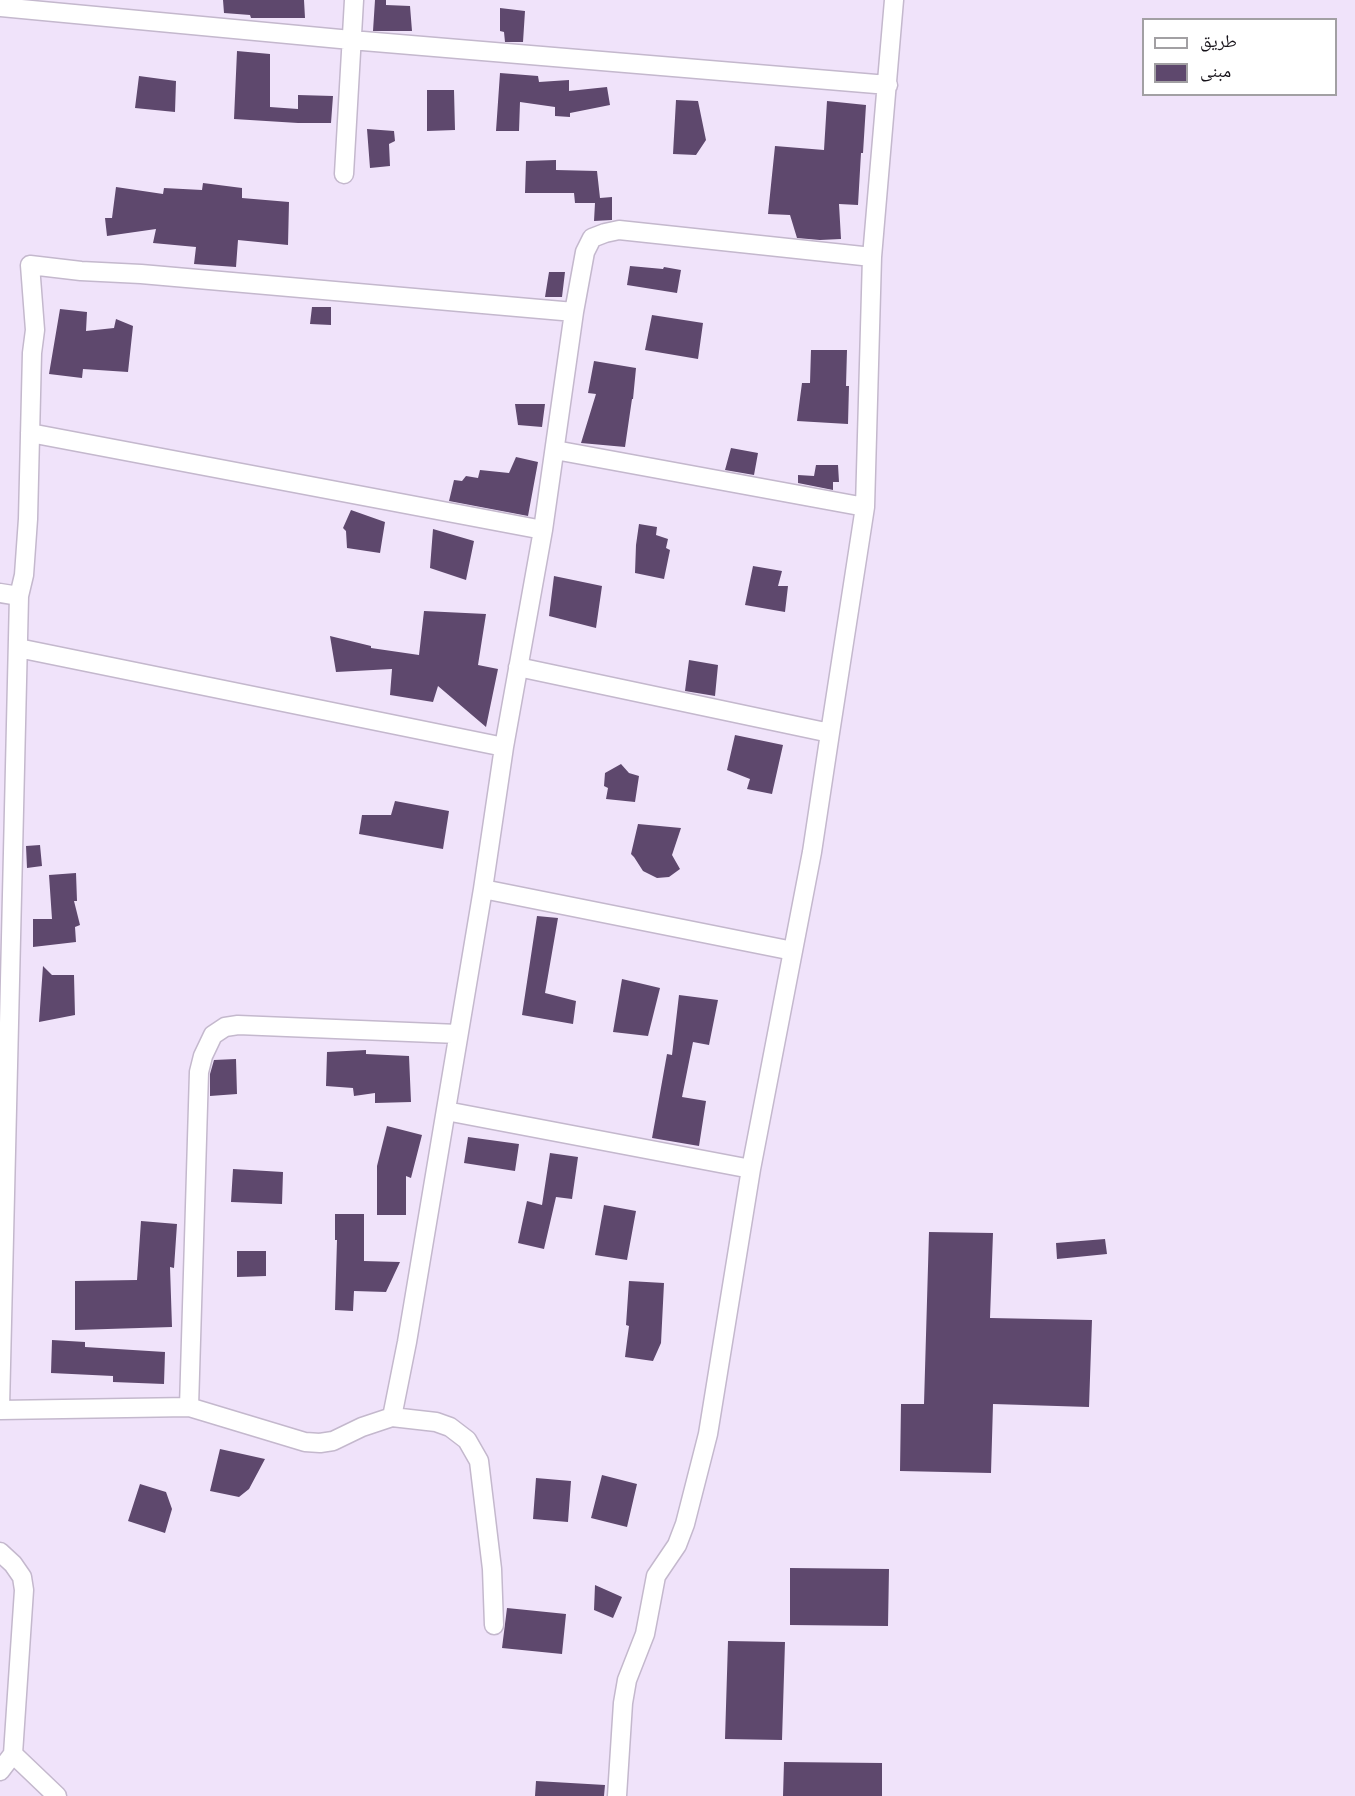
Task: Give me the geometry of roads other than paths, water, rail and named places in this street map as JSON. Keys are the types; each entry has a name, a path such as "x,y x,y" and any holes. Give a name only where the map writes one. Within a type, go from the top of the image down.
{"street":[{"path":"344,174 354,0"},
{"path":"617,1796 623,1703 627,1680 645,1634 656,1576 677,1545 685,1524 708,1434 751,1169 812,852 865,507 872,257 894,0"},
{"path":"0,7 351,40 888,85"},
{"path":"392,1417 407,1342 483,889 504,747 543,530 574,312 585,252 592,238 619,230 872,257"},
{"path":"494,1625 492,1569 479,1461 467,1440 450,1427 436,1422 392,1417 362,1427 333,1441 320,1443 305,1442 189,1407 0,1408 6,915 19,596 24,574 28,519 32,353 35,330 30,265 574,312"},
{"path":"30,433 543,530"},
{"path":"555,450 865,507"},
{"path":"0,593 19,596"},
{"path":"18,648 504,747"},
{"path":"518,667 830,733"},
{"path":"483,889 794,951"},
{"path":"189,1407 199,1072 203,1056 213,1035 225,1027 238,1025 458,1034"},
{"path":"446,1111 751,1169"},
{"path":"0,1552 13,1564 22,1577 24,1590 13,1754 0,1772"},
{"path":"13,1754 57,1796"}]}
